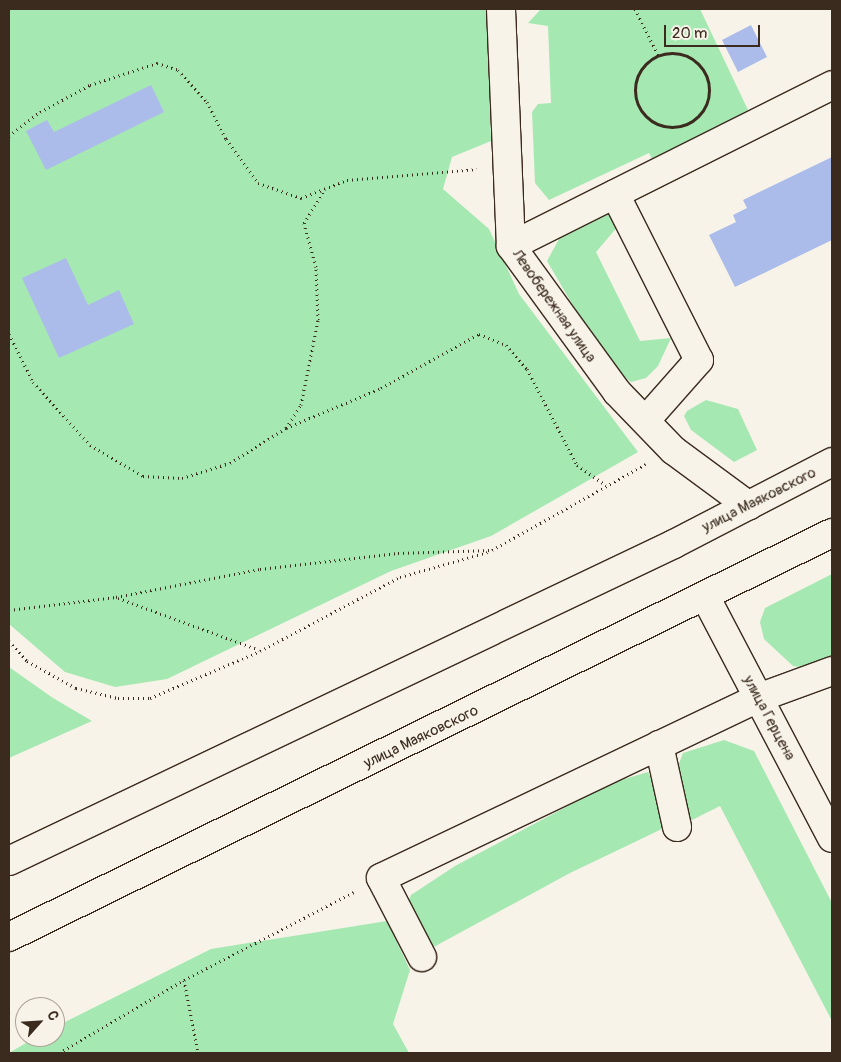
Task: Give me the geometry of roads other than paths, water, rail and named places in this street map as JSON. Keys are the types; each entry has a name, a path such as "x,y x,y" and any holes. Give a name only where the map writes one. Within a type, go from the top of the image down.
{"main road":[{"name":"Левобережная улица","path":"501,9 510,167 511,246 567,329 645,421 674,450 749,506"},
{"path":"511,246 832,86"},
{"path":"615,194 699,360 645,421"},
{"name":"улица Маяковского","path":"9,860 749,506 832,462"},
{"name":"улица Маяковского","path":"9,937 706,598 832,534"},
{"name":"улица Герцена","path":"706,598 832,838"},
{"path":"422,957 381,878 758,698 832,671"},
{"path":"659,746 677,827"}]}
